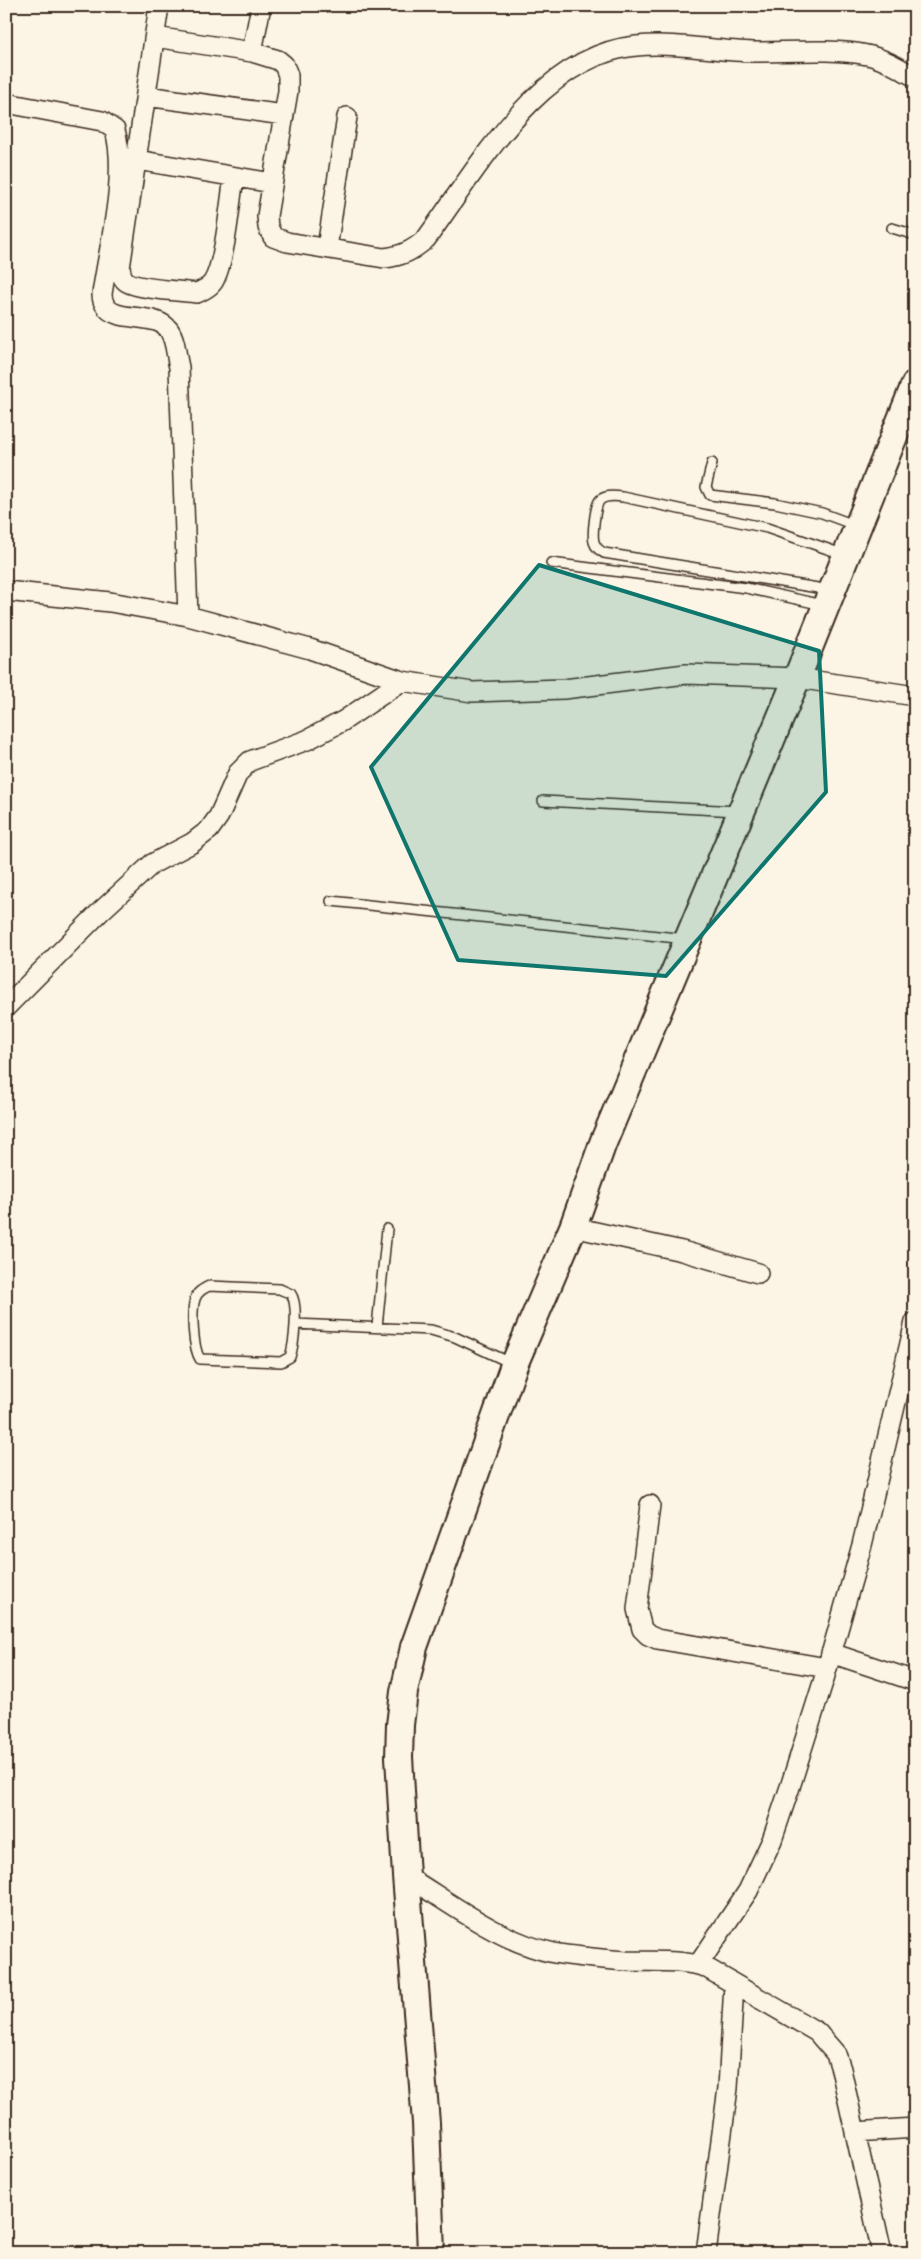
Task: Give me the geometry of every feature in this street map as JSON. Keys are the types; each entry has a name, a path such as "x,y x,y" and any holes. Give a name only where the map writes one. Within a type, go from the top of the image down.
{"main road":[{"path":"432,2253 426,2123 406,1876 399,1757 404,1692 414,1647 514,1365 573,1227 603,1143 797,678 915,384"}],"street":[{"path":"160,6 120,268 122,277 126,282 197,293 206,289 213,282 220,265 234,177"},
{"path":"252,52 261,6"},
{"path":"155,37 252,52 278,60 284,66 288,76 284,115 268,216 268,227 273,237 287,242 384,258 399,257 413,250 426,239 516,116 552,82 591,57 635,46 677,44 737,51 841,52 868,55 915,77"},
{"path":"146,96 284,115"},
{"path":"6,104 102,121 115,130 120,146 120,174 102,294 105,306 114,313 160,322 169,330 174,343 179,368 188,616"},
{"path":"326,248 347,117"},
{"path":"137,160 272,183"},
{"path":"6,591 110,602 188,616 310,649 402,681 472,692 564,689 686,674 797,678 915,696"},
{"path":"6,1008 100,912 152,864 192,843 209,830 219,816 238,773 250,761 282,750 343,721 402,681"},
{"path":"573,1227 682,1251 758,1273"},
{"path":"698,1965 760,1870 790,1787 862,1545 915,1322"},
{"path":"650,1505 637,1610 638,1621 648,1635 693,1647 829,1660 915,1681"},
{"path":"406,1876 500,1933 534,1947 582,1956 698,1965 799,2020 816,2032 836,2054 842,2069 882,2253"},
{"path":"706,2253 728,2088 734,1984"},
{"path":"855,2132 915,2128"}],"lane":[{"path":"892,228 915,235"},
{"path":"712,463 706,487 710,495 774,503 822,513 857,526"},
{"path":"828,598 604,553 597,549 593,540 597,505 601,499 611,496 623,497 767,528 845,555"},
{"path":"551,563 828,598"},
{"path":"543,801 741,811"},
{"path":"331,901 688,939"},
{"path":"377,1327 387,1229"},
{"path":"209,1286 280,1289 290,1294 294,1300 295,1324 290,1357 281,1362 200,1359 196,1352 194,1338 195,1298 199,1291 209,1286"},
{"path":"295,1324 431,1330 456,1338 514,1365"}],"highlighted area":[{"path":"539,565 819,651 826,792 666,976 458,960 371,767"}]}
